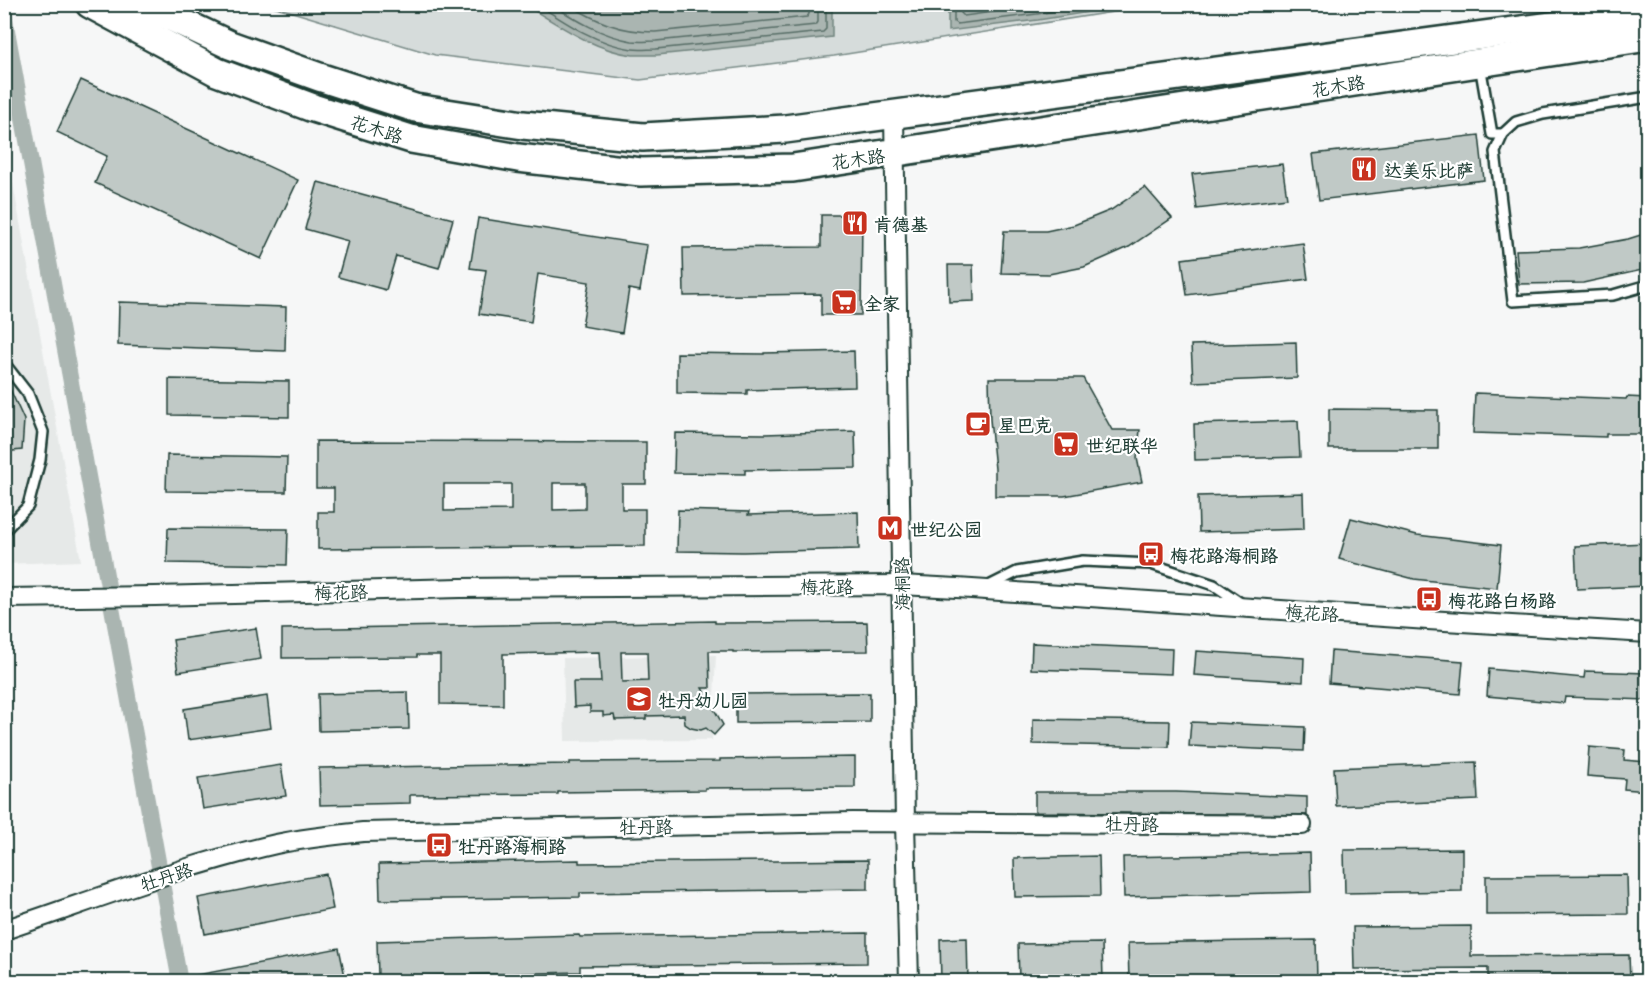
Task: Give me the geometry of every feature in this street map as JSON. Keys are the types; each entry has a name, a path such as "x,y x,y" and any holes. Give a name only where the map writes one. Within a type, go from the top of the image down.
{"main road":[{"name":"花木路","path":"90,4 217,72 314,108 411,139 518,158 641,172 793,168 1647,37"},
{"name":"花木路","path":"143,4 230,45 415,108 523,125 643,137 785,129 1647,13"}],"street":[{"name":"海桐路","path":"894,115 909,981"},
{"name":"梅花路","path":"4,598 460,588 901,585 1647,633"},
{"name":"牡丹路","path":"4,930 197,865 278,844 333,835 380,831 905,822 1302,825"}],"lane":[{"path":"1480,63 1492,134 1503,134"},
{"path":"1647,97 1544,114 1516,122 1503,134 1495,152 1514,301 1613,295 1647,285"},
{"path":"4,363 28,394 43,432 40,460 28,506 4,531"},
{"path":"983,589 1017,572 1083,561 1151,564 1214,585 1246,607"}],"shaded area":[{"path":"269,5 1157,5 834,56 640,80 435,55"},
{"path":"5,139 81,561 5,564"},
{"name":"牡丹幼儿园","path":"716,655 712,740 565,741 563,658"}],"water":[{"path":"948,4 1134,5 948,31"},
{"path":"525,5 832,5 832,37 657,55 633,55 591,42"}],"building":[{"path":"81,80 298,180 261,259 95,183 107,156 57,132"},
{"path":"1479,135 1484,180 1319,200 1313,154"},
{"path":"1282,164 1287,198 1197,209 1192,174"},
{"path":"318,182 453,219 439,268 396,256 386,290 338,277 348,241 305,229"},
{"path":"1145,187 1172,218 1129,247 1084,267 1049,274 1001,273 1004,231 1046,231 1074,225 1111,210"},
{"path":"821,215 862,215 861,315 821,315 821,294 684,296 683,248 821,247"},
{"path":"478,218 647,245 640,291 629,289 622,333 582,326 589,282 538,274 531,322 479,314 486,270 470,268"},
{"path":"1647,233 1647,269 1583,283 1519,284 1516,250 1579,248"},
{"path":"1303,243 1308,279 1187,295 1182,259"},
{"path":"948,265 973,265 974,301 949,302"},
{"path":"119,302 286,307 285,351 118,345"},
{"path":"1296,342 1297,378 1193,382 1191,345"},
{"path":"854,351 855,387 747,390 747,394 677,393 677,353 764,354"},
{"path":"4,376 24,420 22,450 4,452"},
{"name":"世纪联华","path":"989,378 1083,378 1112,430 1140,430 1137,458 1142,482 1064,496 995,496"},
{"path":"169,379 289,381 289,417 169,415"},
{"path":"1475,393 1647,398 1647,434 1606,434 1606,437 1473,433"},
{"path":"1329,409 1438,410 1438,449 1329,449"},
{"path":"1298,421 1300,457 1195,460 1194,424"},
{"path":"855,431 856,468 745,470 745,474 674,473 675,433 765,434"},
{"path":"316,441 646,442 646,484 622,484 622,509 645,509 645,546 318,549 318,512 334,512 334,488 316,488","holes":["553,483 585,483 585,509 553,510","444,484 511,484 511,510 444,511"]},
{"path":"167,455 287,457 286,492 166,491"},
{"path":"1303,493 1304,529 1199,532 1198,496"},
{"path":"678,510 749,512 748,515 858,512 859,549 677,551"},
{"path":"1351,518 1417,535 1501,545 1497,588 1414,579 1339,559"},
{"path":"168,528 288,529 287,565 167,563"},
{"path":"1647,543 1647,586 1577,589 1575,546"},
{"path":"715,621 715,623 867,622 868,651 709,651 710,688 702,688 723,725 714,735 706,728 701,730 685,724 684,715 615,720 614,715 603,716 603,712 590,712 590,706 574,707 573,682 601,682 599,652 503,654 503,705 440,704 440,655 282,658 282,629","holes":["621,652 647,652 648,681 622,682"]},
{"path":"256,628 261,659 178,672 173,640"},
{"path":"1032,643 1172,649 1171,674 1031,669"},
{"path":"1196,651 1304,658 1303,682 1194,675"},
{"path":"1331,651 1463,661 1460,694 1329,683"},
{"path":"1489,669 1584,678 1585,671 1647,673 1647,700 1565,697 1564,703 1487,696"},
{"path":"408,692 409,729 319,731 318,694"},
{"path":"870,693 870,722 736,723 736,694"},
{"path":"267,696 271,728 188,740 184,709"},
{"path":"1033,719 1170,721 1169,747 1033,744"},
{"path":"1191,722 1305,727 1304,751 1189,746"},
{"path":"1589,747 1625,750 1624,760 1647,762 1647,791 1624,789 1625,779 1587,776"},
{"path":"855,757 855,787 410,795 410,803 320,805 319,768"},
{"path":"1476,762 1478,800 1336,806 1334,768"},
{"path":"281,765 286,796 203,809 198,778"},
{"path":"1035,792 1176,792 1307,797 1307,815 1035,812"},
{"path":"1462,849 1462,891 1345,893 1344,850"},
{"path":"1310,853 1311,892 1124,897 1123,857"},
{"path":"1099,856 1100,896 1015,897 1014,858"},
{"path":"579,860 579,863 868,860 868,889 580,893 580,897 380,900 379,864"},
{"path":"326,874 333,909 205,934 198,898"},
{"path":"1627,875 1628,914 1486,915 1486,876"},
{"path":"1471,926 1471,956 1629,955 1630,981 1488,981 1488,968 1354,969 1353,927"},
{"path":"867,933 867,963 580,966 580,972 378,977 377,941 579,935 580,937"},
{"path":"967,938 968,981 941,981 940,939"},
{"path":"1316,940 1317,980 1129,981 1128,943"},
{"path":"1102,943 1103,981 1019,981 1018,944"},
{"path":"339,948 346,981 198,981 197,975"}],"waterway":[{"path":"4,14 180,982"}],"place":[{"name":"达美乐比萨","path":"1364,169"},
{"name":"肯德基","path":"855,223"},
{"name":"全家","path":"844,302"},
{"name":"星巴克","path":"978,424"},
{"name":"世纪联华","path":"1066,444"},
{"name":"世纪公园","path":"890,528"},
{"name":"梅花路海桐路","path":"1151,554"},
{"name":"梅花路白杨路","path":"1429,599"},
{"name":"牡丹幼儿园","path":"639,699"},
{"name":"牡丹路海桐路","path":"439,845"}]}
